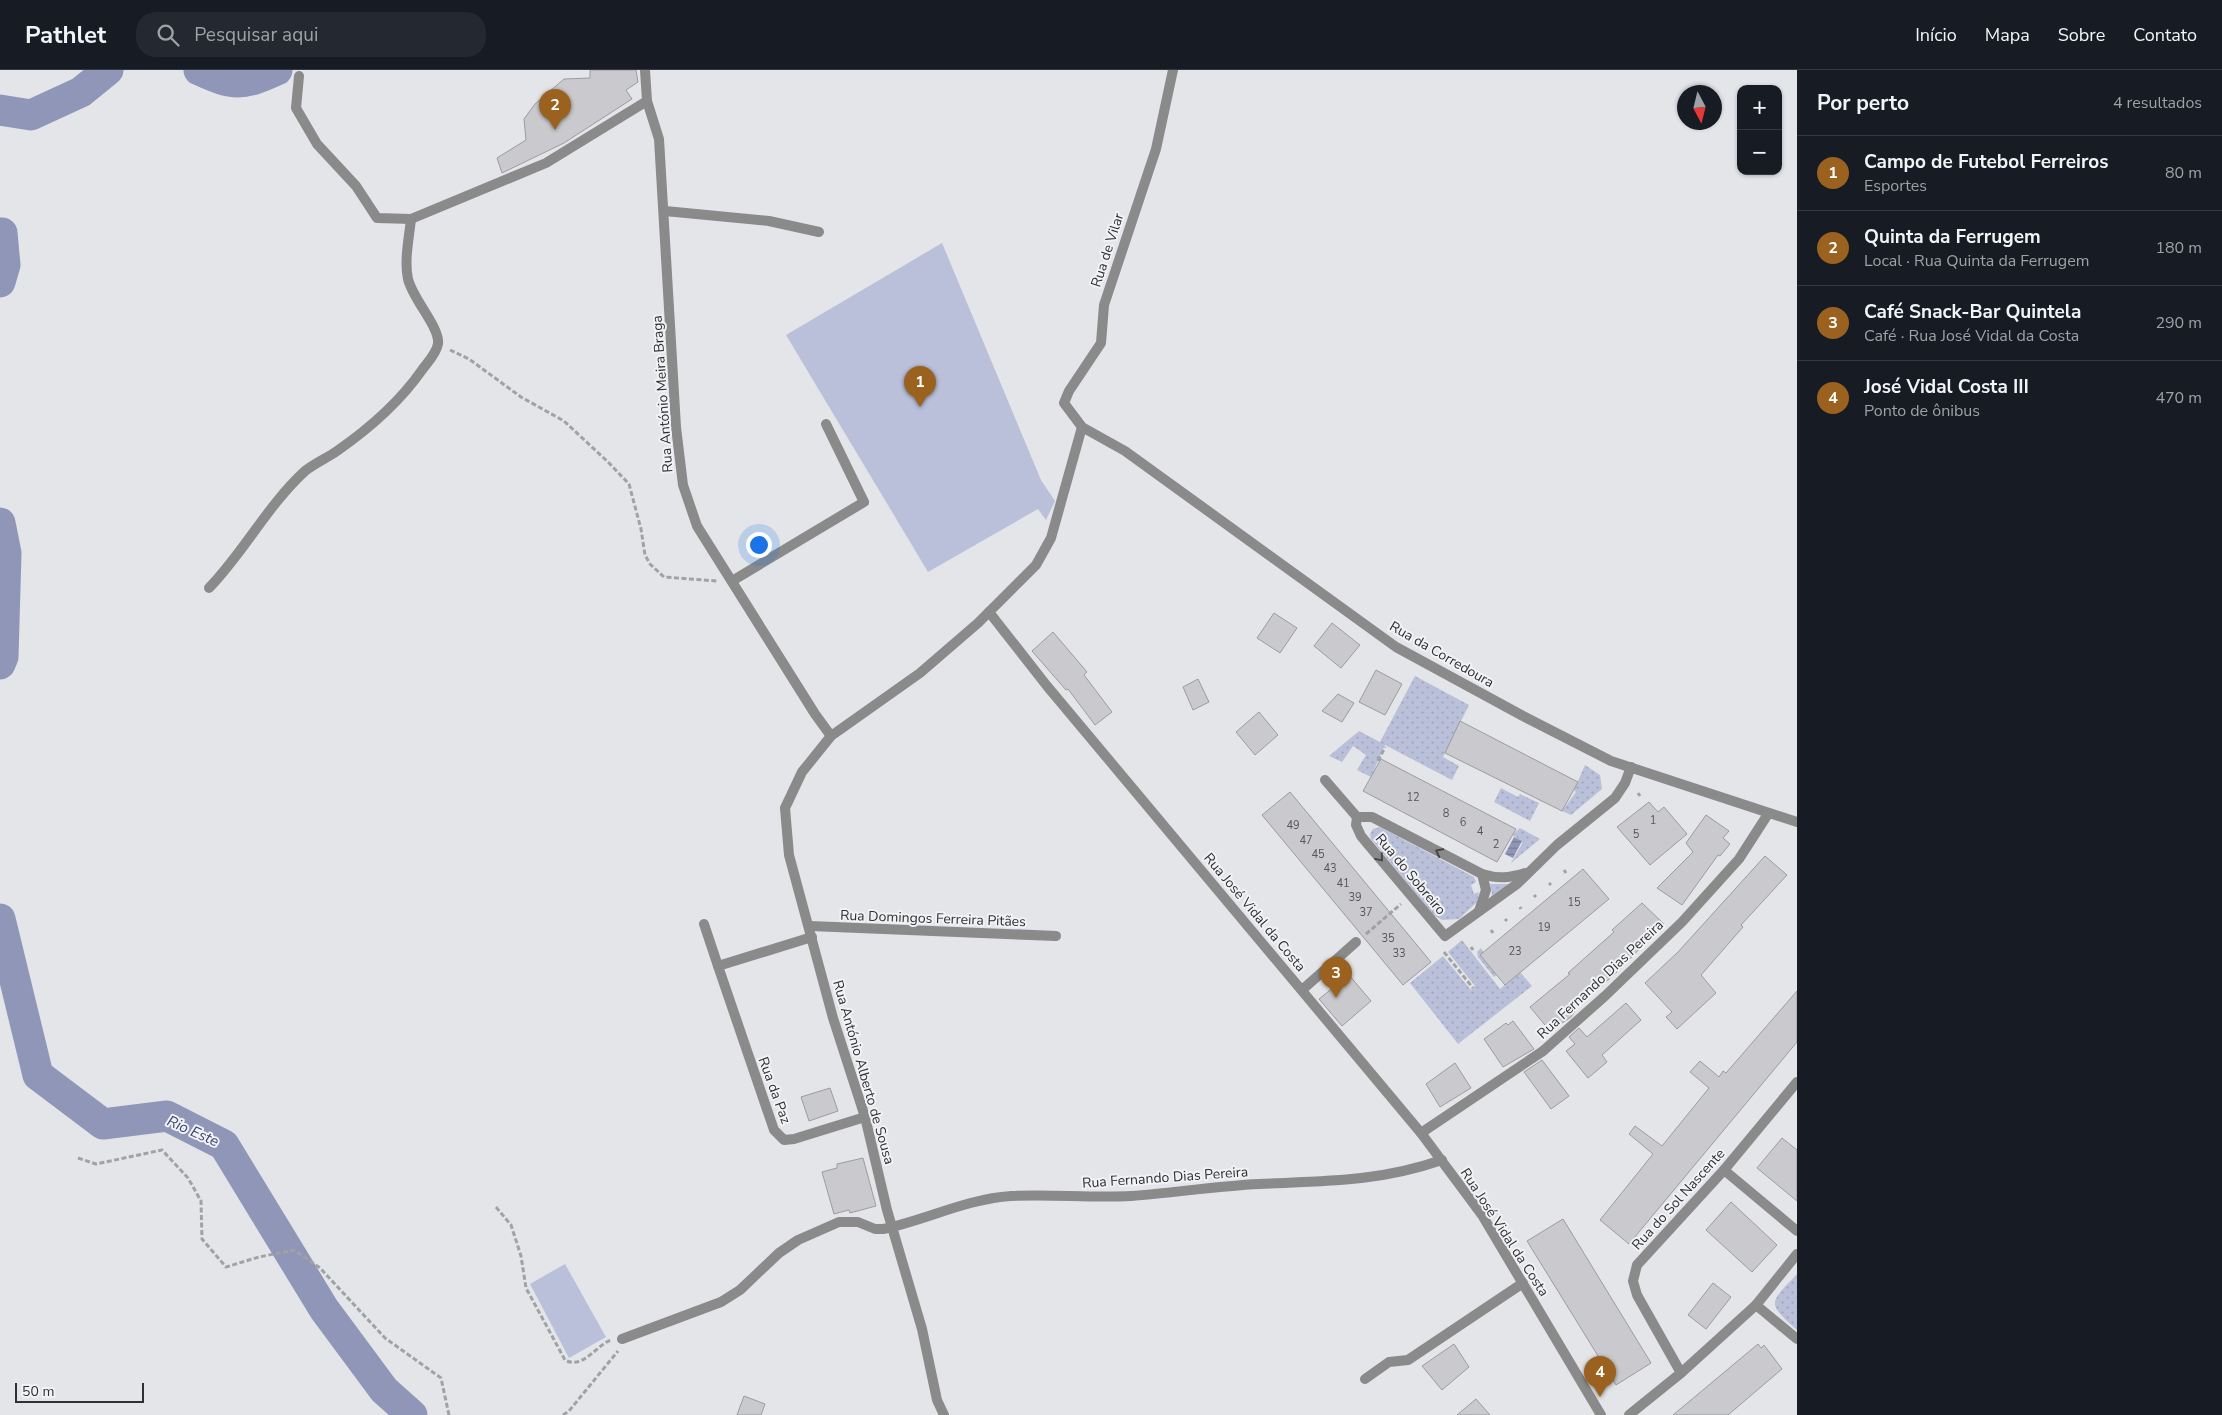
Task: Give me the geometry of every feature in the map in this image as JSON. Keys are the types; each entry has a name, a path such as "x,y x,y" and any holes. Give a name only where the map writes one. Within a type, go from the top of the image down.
{"street":[{"name":"Rua António Meira Braga","path":"645,70 647,101 660,139 676,428 683,485 697,526 828,740"},
{"name":"Rua de Vilar","path":"1082,427 1064,403 1069,391 1101,343 1104,306 1156,149 1173,70"},
{"path":"299,76 296,108 317,144 356,186 377,218 411,219 546,163 647,101"},
{"path":"665,212 769,221 819,232"},
{"path":"209,588 275,501 307,469 337,451 387,412 408,391 434,354 438,344 436,333 413,295 408,277 411,219"},
{"path":"732,581 864,502 826,424"},
{"path":"828,740 920,673 989,612 1036,565 1050,538 1082,427"},
{"name":"Rua da Corredoura","path":"1082,427 1125,451 1396,646 1523,716 1612,760 1768,814 1797,822"},
{"name":"Rua José Vidal da Costa","path":"989,612 1047,686 1442,1160 1482,1215 1602,1415"},
{"name":"Rua António Alberto de Sousa","path":"828,740 802,772 785,808 789,855 833,1018 865,1117 892,1227 922,1329 937,1400 944,1415"},
{"name":"Rua do Sobreiro","path":"1325,780 1357,817 1356,826 1361,836 1445,936 1517,884 1526,873 1615,798 1626,783 1631,767"},
{"name":"Rua Fernando Dias Pereira","path":"1421,1133 1543,1051 1605,996 1682,922 1732,866 1761,828 1768,814"},
{"name":"Rua do Sobreiro","path":"1357,817 1372,817 1482,874 1495,878 1510,878 1526,873"},
{"path":"1479,912 1485,899 1486,890 1482,874"},
{"name":"Rua da Paz","path":"704,924 778,1136 784,1140 794,1140 865,1117"},
{"path":"718,966 811,931"},
{"name":"Rua Domingos Ferreira Pitães","path":"811,931 1056,936"},
{"path":"1302,990 1358,941"},
{"name":"Rua do Sol Nascente","path":"1681,1373 1637,1295 1633,1281 1637,1265 1724,1170 1797,1082"},
{"name":"Rua Fernando Dias Pereira","path":"626,1337 721,1302 740,1290 779,1253 798,1240 839,1222 858,1222 875,1229 892,1227 972,1202 1010,1196 1084,1198 1134,1196 1202,1188 1352,1181 1382,1177 1442,1160"},
{"path":"1724,1170 1797,1231"},
{"path":"1629,1415 1681,1373 1756,1305 1797,1254"},
{"path":"1365,1379 1390,1362 1408,1360 1523,1282"},
{"path":"1756,1305 1797,1339"}],"path":[{"path":"438,344 469,359 521,397 564,421 608,462 629,484 641,528 645,555 650,564 664,577 732,581"},
{"path":"1378,761 1385,747"},
{"path":"1358,941 1403,902"},
{"path":"1444,952 1473,988"},
{"path":"78,1158 96,1164 162,1150 188,1178 201,1201 202,1238 226,1267 259,1257 294,1250 320,1268 385,1338 441,1378 449,1415"},
{"path":"496,1207 511,1225 521,1256 526,1288 565,1360 573,1363 583,1360 605,1342 626,1337"},
{"path":"563,1415 569,1411 626,1337"}],"shaded area":[{"path":"942,243 1041,480 1055,501 1046,520 1038,509 928,572 786,335"},
{"path":"1415,676 1469,705 1443,757 1459,766 1452,780 1385,745 1371,777 1357,770 1366,755 1353,746 1342,762 1329,756 1359,731 1380,742"},
{"path":"1585,765 1600,775 1602,789 1571,815 1562,811 1576,792 1574,790"},
{"path":"1501,788 1518,797 1520,794 1539,803 1530,821 1494,802"},
{"path":"1380,827 1474,877 1476,882 1471,885 1474,894 1479,892 1477,902 1459,919 1442,920 1434,915 1371,839 1370,834 1373,829"},
{"path":"1520,828 1540,839 1511,863 1523,842 1512,835"},
{"path":"1514,837 1522,841 1513,858 1505,854"},
{"path":"1490,884 1511,884 1491,899"},
{"path":"1462,940 1500,989 1520,972 1532,986 1458,1044 1410,983 1443,956 1471,990 1475,986 1448,952"},
{"path":"1481,948 1497,975 1494,977 1478,957 1477,952"},
{"path":"565,1264 606,1337 569,1358 530,1284"},
{"path":"1797,1274 1797,1330 1780,1314 1775,1303 1781,1291"}],"building":[{"path":"590,70 636,70 638,82 626,90 632,99 564,143 502,173 497,158 526,140 524,119 535,104 564,79 590,78"},
{"path":"1274,613 1297,628 1280,653 1257,638"},
{"path":"1332,623 1360,645 1341,668 1314,646"},
{"path":"1053,632 1087,672 1084,675 1112,712 1095,725 1068,689 1066,690 1032,651"},
{"path":"1376,670 1402,684 1385,715 1359,702"},
{"path":"1198,679 1209,702 1193,710 1183,687"},
{"path":"1338,694 1354,703 1342,722 1322,711"},
{"path":"1259,712 1278,735 1255,755 1236,732"},
{"path":"1460,721 1578,782 1562,811 1445,753"},
{"path":"1381,759 1516,829 1497,862 1363,791"},
{"path":"1290,792 1431,962 1403,985 1262,815"},
{"path":"1649,802 1658,812 1664,807 1687,834 1650,865 1617,827"},
{"path":"1706,815 1729,831 1723,838 1730,844 1720,856 1718,855 1682,905 1657,888 1693,852 1686,843"},
{"path":"1765,856 1787,875 1741,925 1743,927 1701,975 1716,993 1677,1029 1666,1017 1672,1012 1645,983 1678,952"},
{"path":"1583,869 1609,899 1505,985 1480,955"},
{"path":"1642,903 1664,924 1616,973 1574,1010 1571,1017 1550,1031 1530,1007 1570,974 1568,973 1614,932 1612,930"},
{"path":"1349,975 1371,1001 1342,1026 1319,999"},
{"path":"1797,991 1797,1042 1629,1244 1600,1220 1653,1154 1629,1134 1635,1126 1662,1146 1709,1088 1690,1072 1700,1061 1719,1077 1723,1071 1726,1073"},
{"path":"1626,1003 1641,1020 1602,1055 1607,1062 1588,1078 1566,1051 1575,1044 1569,1037 1579,1028 1587,1037"},
{"path":"1513,1021 1534,1049 1503,1067 1484,1039 1506,1023 1508,1025"},
{"path":"1542,1060 1569,1096 1551,1109 1524,1072"},
{"path":"1455,1063 1471,1088 1440,1107 1426,1084"},
{"path":"830,1088 838,1111 809,1121 801,1097"},
{"path":"1782,1138 1797,1150 1797,1201 1757,1168"},
{"path":"863,1158 876,1206 850,1213 849,1210 834,1214 822,1172 837,1168 837,1164"},
{"path":"1731,1202 1777,1245 1752,1272 1706,1230"},
{"path":"1563,1219 1651,1363 1616,1385 1527,1241"},
{"path":"1713,1283 1731,1297 1706,1329 1688,1315"},
{"path":"1454,1344 1469,1367 1442,1390 1422,1366"},
{"path":"1758,1344 1761,1348 1764,1345 1782,1369 1728,1415 1673,1415"},
{"path":"744,1396 765,1404 761,1415 737,1415"},
{"path":"1476,1399 1490,1415 1457,1415"}],"waterway":[{"name":"Rio Este","path":"0,110 31,115 81,92 108,70"},
{"name":"Rio Este","path":"199,70 221,79 238,82 255,79 277,70"},
{"name":"Rio Este","path":"0,233 2,233 5,265 0,282"},
{"name":"Rio Este","path":"0,523 6,553 3,657 0,664"},
{"name":"Rio Este","path":"0,919 38,1075 103,1124 167,1116 224,1145 324,1309 384,1390 412,1415"}],"place":[{"name":"Quinta da Ferrugem","path":"555,130"},
{"name":"Campo de Futebol Ferreiros","path":"920,407"},
{"name":"Café Snack-Bar Quintela","path":"1336,998"},
{"name":"José Vidal Costa III","path":"1600,1397"}]}
